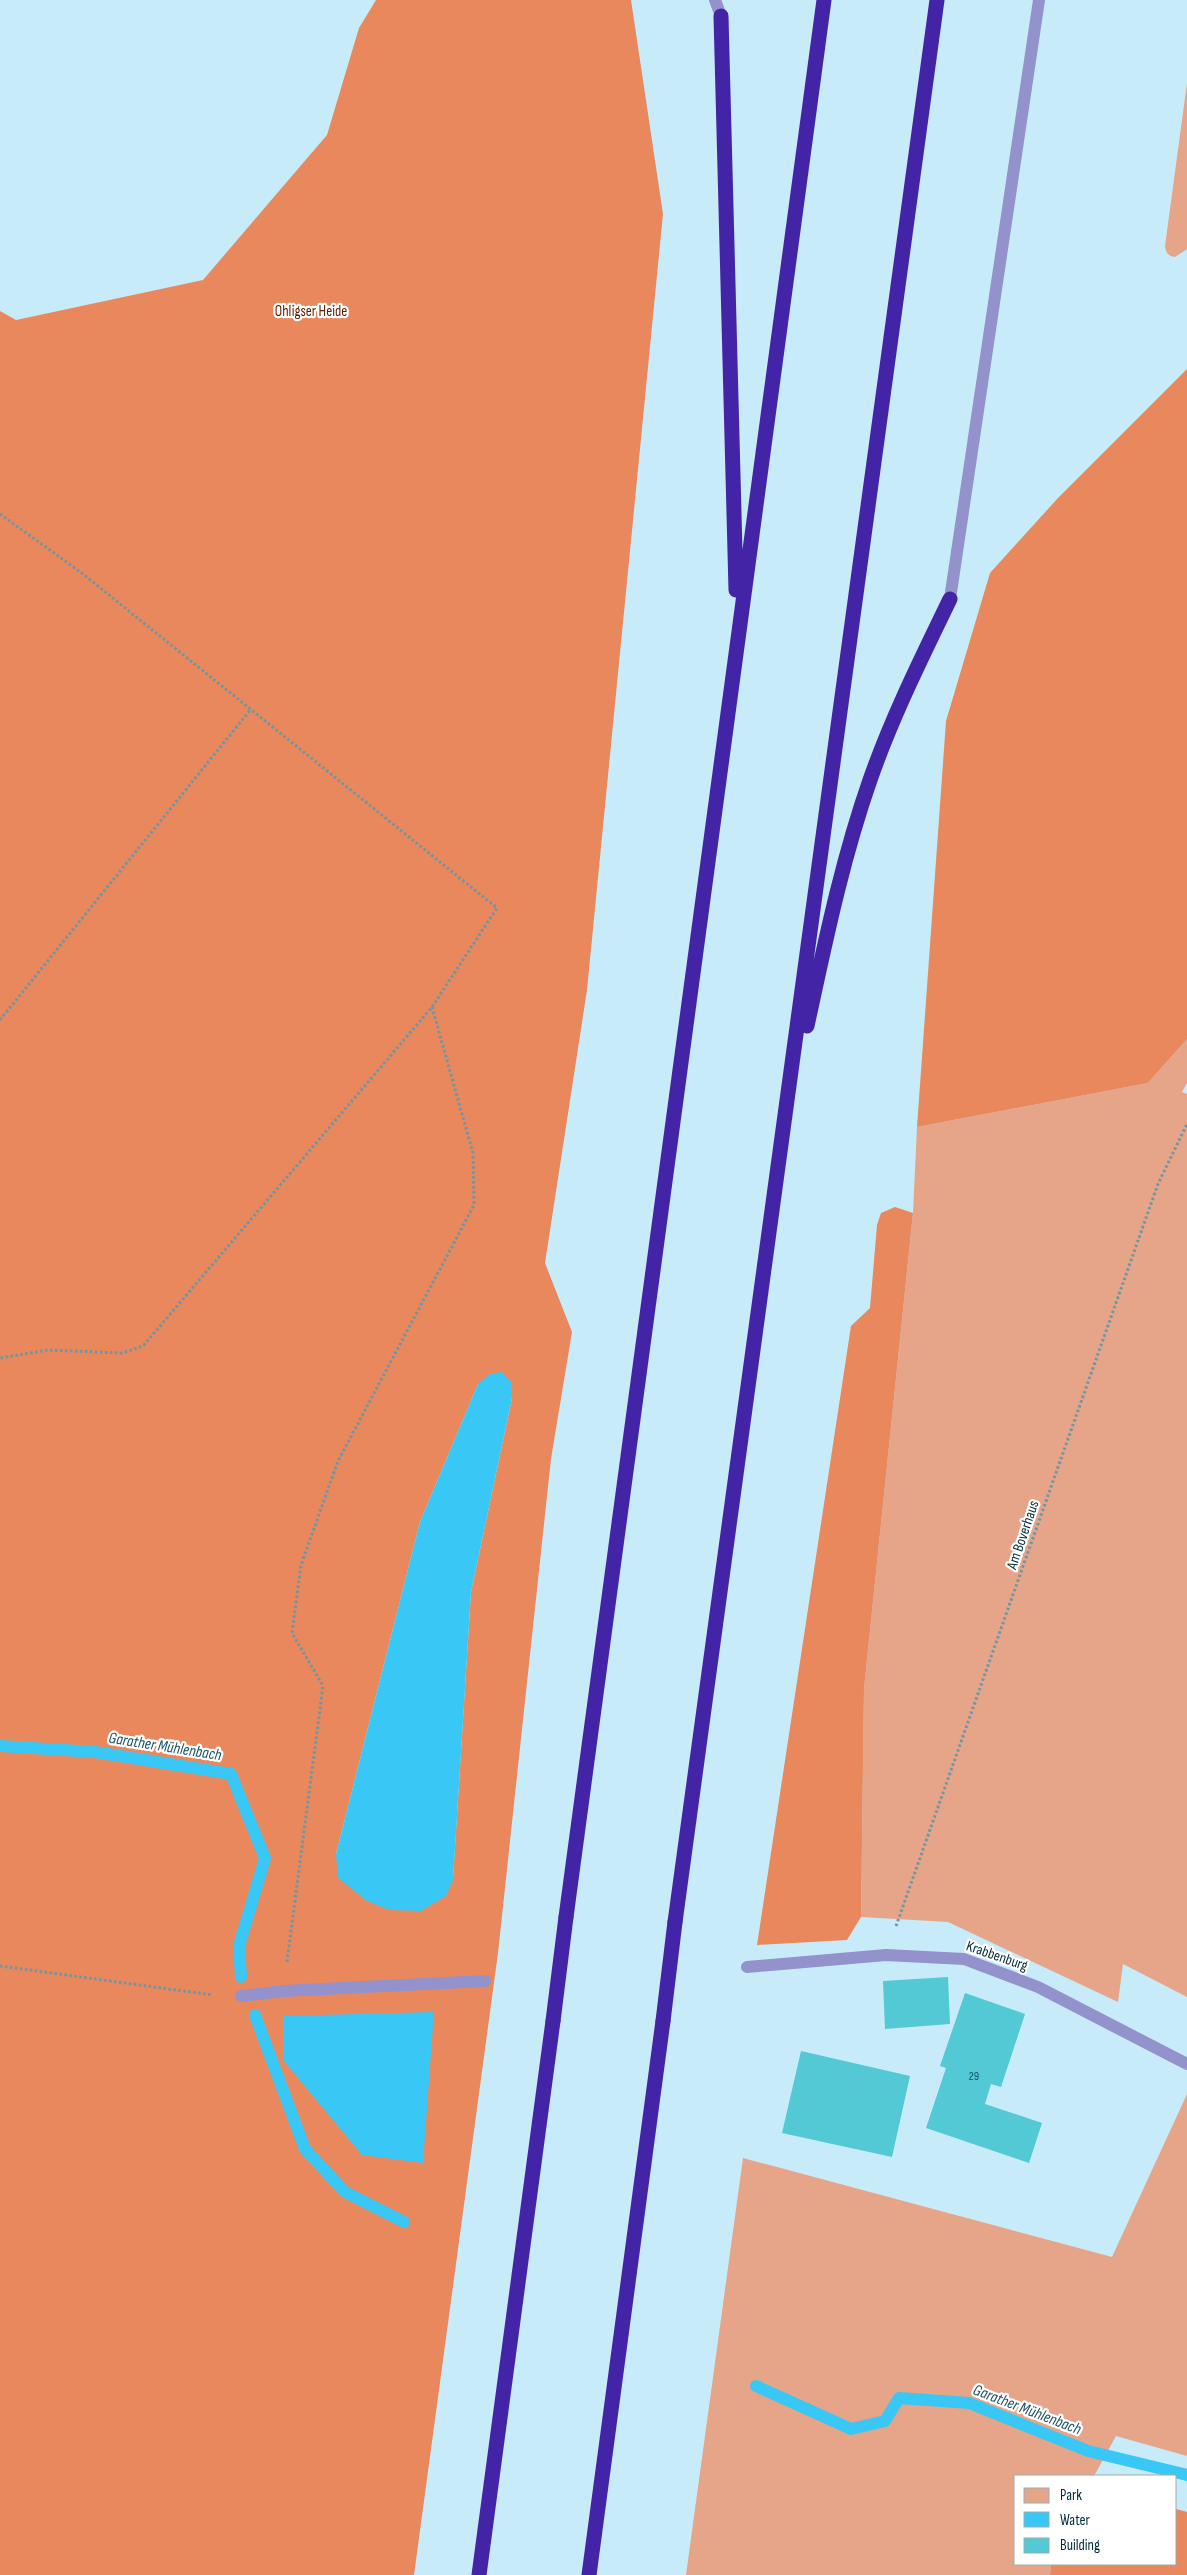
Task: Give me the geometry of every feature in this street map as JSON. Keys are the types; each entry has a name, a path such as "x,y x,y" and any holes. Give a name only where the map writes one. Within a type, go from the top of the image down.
{"highway":[{"path":"479,2575 824,0"},
{"path":"589,2575 662,2021 937,0"},
{"path":"721,16 738,634"},
{"path":"784,1130 839,882 870,780 900,700 950,599"}],"lane":[{"path":"715,0 721,16"},
{"path":"950,599 1039,0"},
{"name":"Krabbenburg","path":"747,1967 886,1955 964,1959 1038,1987 1187,2064"},
{"path":"241,1996 283,1991 485,1981"}],"path":[{"path":"0,514 83,574 497,908 432,1007 143,1346 122,1353 48,1350 0,1358"},
{"path":"0,1020 251,709"},
{"path":"283,1991 323,1686 292,1633 301,1565 338,1461 474,1205 472,1153 432,1007"},
{"name":"Am Boverhaus","path":"886,1955 1158,1184 1187,1124"},
{"path":"0,1966 205,1995 241,1996"}],"green space":[{"name":"Ohligser Heide","path":"376,0 631,0 663,214 587,990 545,1263 572,1332 551,1459 498,1953 414,2575 0,2575 0,311 16,320 203,280 327,135 359,28","holes":["478,1384 512,1398 471,1592 453,1879 336,1854 420,1522"]},
{"path":"1187,83 1187,249 1175,257 1168,254 1165,246"},
{"path":"1187,369 1187,1039 1148,1083 917,1127 946,721 990,573 1058,498"},
{"path":"1187,1039 1187,1083 1182,1092 1187,1094 1187,1997 1123,1964 1118,2002 948,1922 861,1917 864,1689 913,1213 917,1127 1148,1083"},
{"path":"895,1207 913,1213 864,1689 861,1917 847,1940 757,1945 851,1326 870,1308 877,1225 881,1213"},
{"path":"1187,2094 1187,2456 1116,2436 1095,2475 1014,2475 1014,2565 1051,2565 1050,2575 686,2575 743,2158 1112,2257"},
{"path":"1177,2509 1187,2512 1187,2575 1050,2575 1051,2565 1177,2565"}],"water":[{"path":"502,1372 511,1382 512,1398 471,1592 453,1880 446,1896 421,1911 389,1910 367,1901 338,1878 336,1854 420,1522 478,1384 490,1374"},
{"path":"434,2012 423,2163 362,2155 283,2060 283,2016"}],"building":[{"path":"948,1977 950,2024 885,2029 883,1981"},
{"path":"965,1993 1025,2014 1001,2087 991,2084 985,2104 1042,2123 1029,2163 926,2128 946,2068 940,2066"},
{"path":"801,2051 910,2076 892,2157 782,2133"}],"waterway":[{"name":"Garather Mühlenbach","path":"0,1746 95,1752 231,1774 265,1858 239,1946 241,1977"},
{"name":"Garather Mühlenbach","path":"255,2015 305,2149 345,2192 404,2222"},
{"name":"Garather Mühlenbach","path":"756,2386 851,2429 885,2421 899,2398 969,2403 1088,2451 1187,2475"}]}
